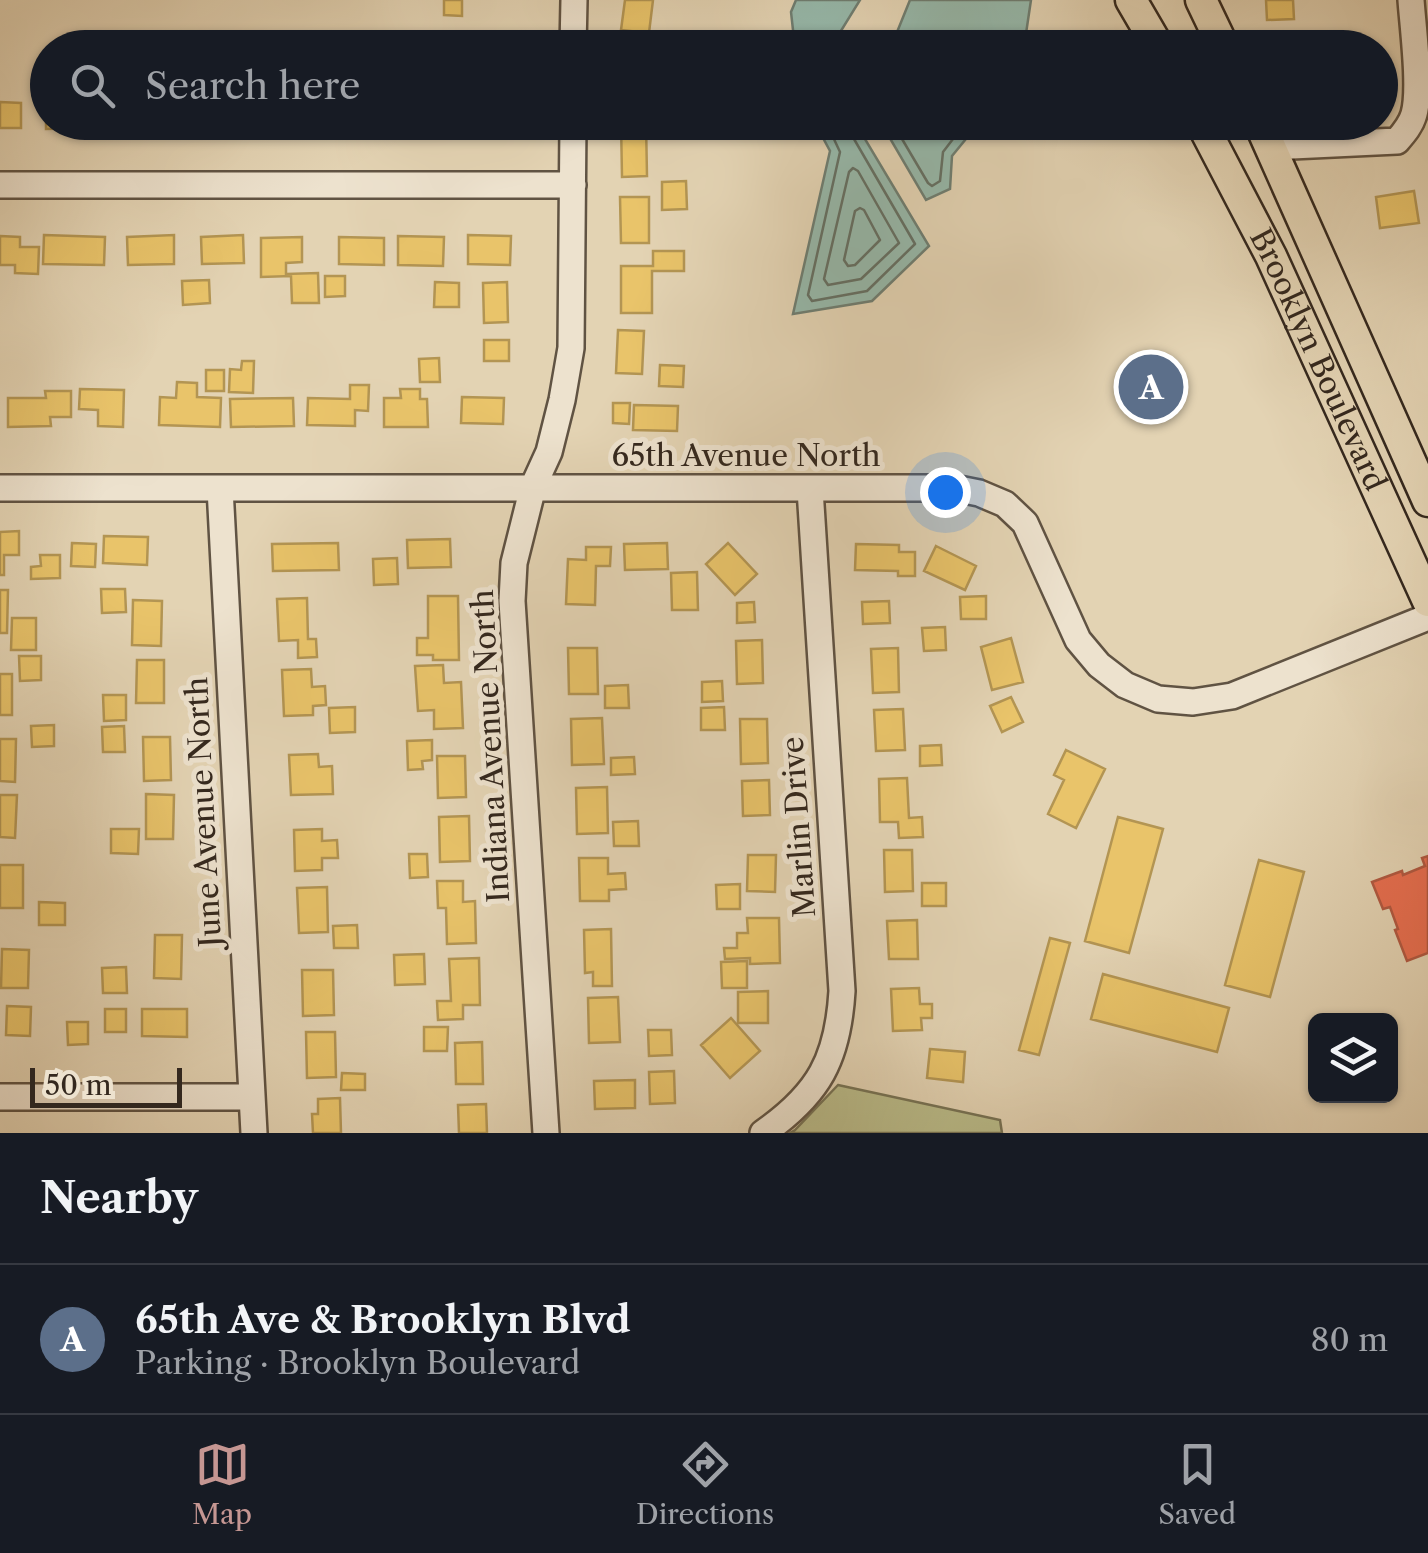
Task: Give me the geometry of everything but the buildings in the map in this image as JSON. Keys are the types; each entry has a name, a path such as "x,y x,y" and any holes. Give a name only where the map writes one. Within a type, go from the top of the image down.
{"main road":[{"path":"1131,0 1148,30"},
{"path":"1201,0 1215,30"},
{"name":"Brooklyn Boulevard","path":"1211,140 1272,256 1428,601"},
{"name":"Brooklyn Boulevard","path":"1267,140 1428,500"}],"street":[{"path":"573,30 574,0"},
{"path":"1398,140 1415,112 1411,0"},
{"name":"Indiana Avenue North","path":"546,1133 512,601 514,562 533,488 549,452 571,348 573,140"},
{"path":"0,185 573,185"},
{"name":"65th Avenue North","path":"0,488 954,488 980,492 1005,504 1026,524 1078,640 1112,675 1158,699 1194,702 1232,696 1428,617"},
{"name":"June Avenue North","path":"220,488 254,1133"},
{"name":"Marlin Drive","path":"763,1133 790,1114 812,1088 830,1058 840,1026 842,991 810,489"},
{"path":"0,1097 252,1097"}],"green space":[{"path":"838,1085 1000,1120 1002,1133 790,1133"}],"water":[{"path":"796,0 860,0 841,30 793,30 791,12"},
{"path":"910,0 1031,0 1027,30 898,30"},
{"path":"824,140 866,140 929,246 872,301 793,314 830,151"},
{"path":"891,140 965,140 952,156 950,189 926,200"}],"place":[{"name":"65th Ave & Brooklyn Blvd","path":"1151,387"}]}
